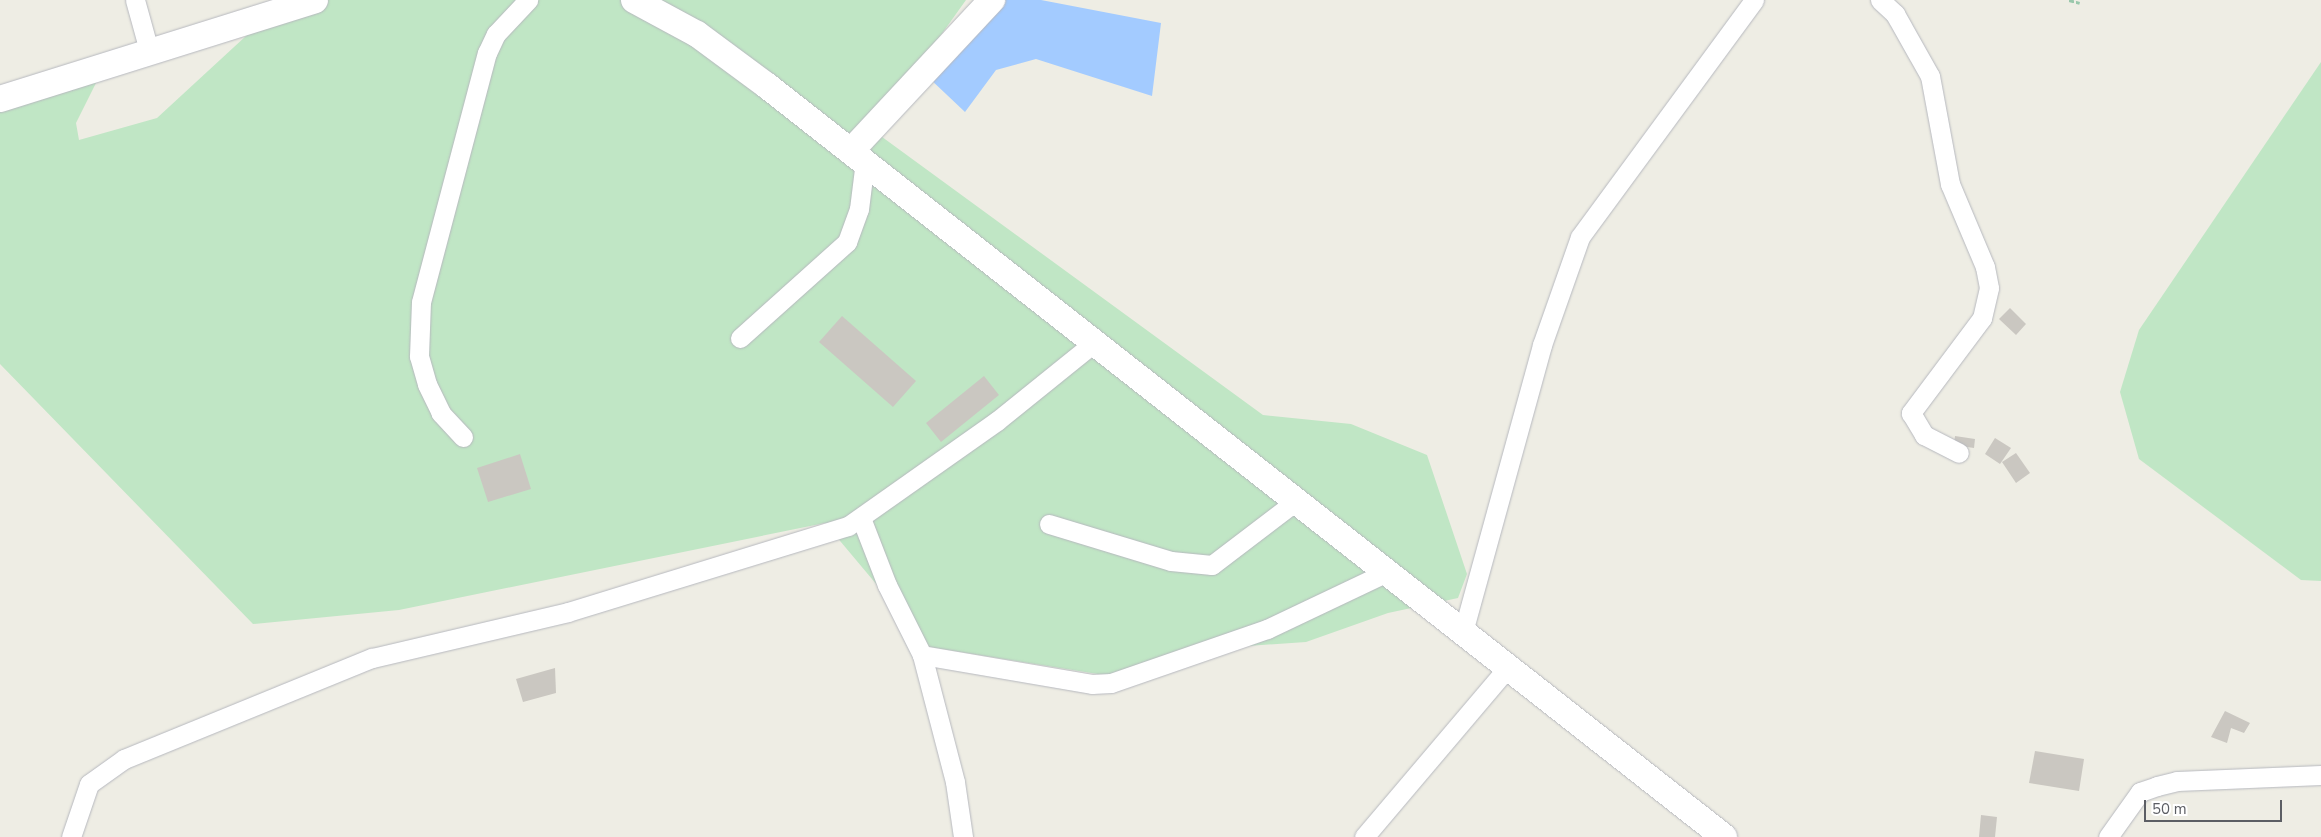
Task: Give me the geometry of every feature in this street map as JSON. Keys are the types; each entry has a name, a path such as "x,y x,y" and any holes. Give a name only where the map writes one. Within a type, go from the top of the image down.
{"street":[{"path":"135,0 149,51"},
{"path":"0,99 315,0"},
{"path":"464,437 441,413 427,384 419,356 421,302 487,53 496,34 528,0"},
{"path":"634,0 697,34 858,156 1724,837"},
{"path":"740,338 847,242 859,209 858,156 992,0"},
{"path":"1463,632 1544,336 1580,237 1754,0"},
{"path":"1880,0 1894,14 1930,76 1950,184 1986,267 1989,288 1982,318 1910,413 1924,435 1959,453"},
{"path":"71,837 89,784 110,768 372,658 568,612 821,534 861,518 997,421 1095,342"},
{"path":"1049,524 1171,561 1212,565 1296,501"},
{"path":"861,518 887,585 922,655 955,782 962,837"},
{"path":"922,655 1092,684 1111,683 1266,628 1387,572"},
{"path":"1364,837 1508,667"},
{"path":"2108,837 2140,792 2177,780 2321,775"}],"path":[{"path":"2069,0 2080,3"}],"green space":[{"path":"285,0 966,0 903,88 878,134 1263,415 1351,424 1427,455 1467,574 1458,598 1388,613 1306,642 1233,647 1129,679 929,647 825,523 399,610 253,624 0,364 0,97 105,65 76,123 79,140 157,118"},
{"path":"2321,62 2321,581 2301,580 2139,459 2120,392 2139,330"}],"water":[{"path":"1005,0 1041,0 1161,23 1152,96 1036,59 996,70 965,112 928,77"}],"building":[{"path":"2010,308 2026,324 2016,335 1999,319"},
{"path":"842,316 916,381 893,407 819,342"},
{"path":"984,376 999,395 941,442 926,423"},
{"path":"1955,436 1975,439 1974,448 1954,445"},
{"path":"1995,438 2011,448 2000,464 1985,454"},
{"path":"2016,453 2030,473 2016,483 2002,462"},
{"path":"520,454 531,489 488,502 477,468"},
{"path":"555,668 556,693 523,702 516,679"},
{"path":"2225,711 2250,723 2244,733 2231,728 2227,743 2211,737"},
{"path":"2035,751 2084,759 2079,791 2029,783"},
{"path":"1981,815 1997,817 1995,837 1979,837"}]}
